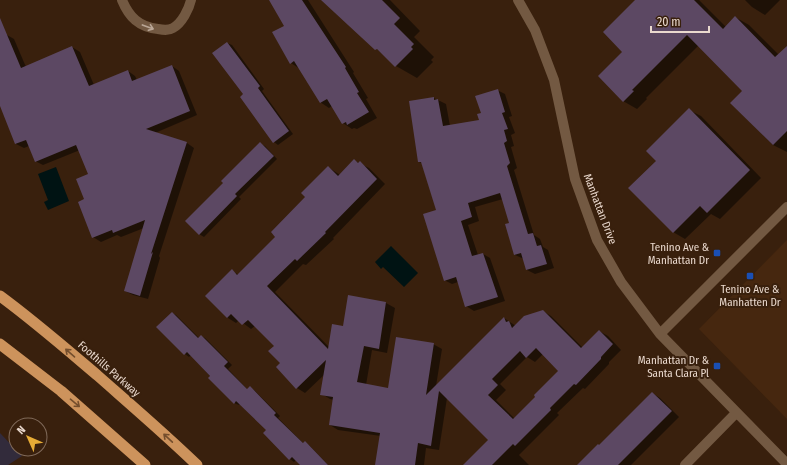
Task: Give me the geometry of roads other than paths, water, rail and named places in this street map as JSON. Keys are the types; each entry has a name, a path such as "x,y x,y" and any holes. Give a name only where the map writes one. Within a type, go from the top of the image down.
{"highway":[{"name":"Foothills Parkway","path":"0,296 100,378 155,426 196,465"},
{"path":"0,344 60,391 145,465"}],"street":[{"path":"122,0 125,8 135,21 149,28 166,30 174,28 188,11 192,0"},
{"name":"Manhattan Drive","path":"518,0 535,30 554,80 575,179 597,240 621,282 660,334 787,464"},
{"path":"660,334 787,207"},
{"path":"685,465 736,413"}],"place":[{"name":"Tenino Ave & Manhattan Dr","path":"717,253"},
{"name":"Tenino Ave & Manhatten Dr","path":"750,276"},
{"name":"Manhattan Dr & Santa Clara Pl","path":"717,366"}]}
